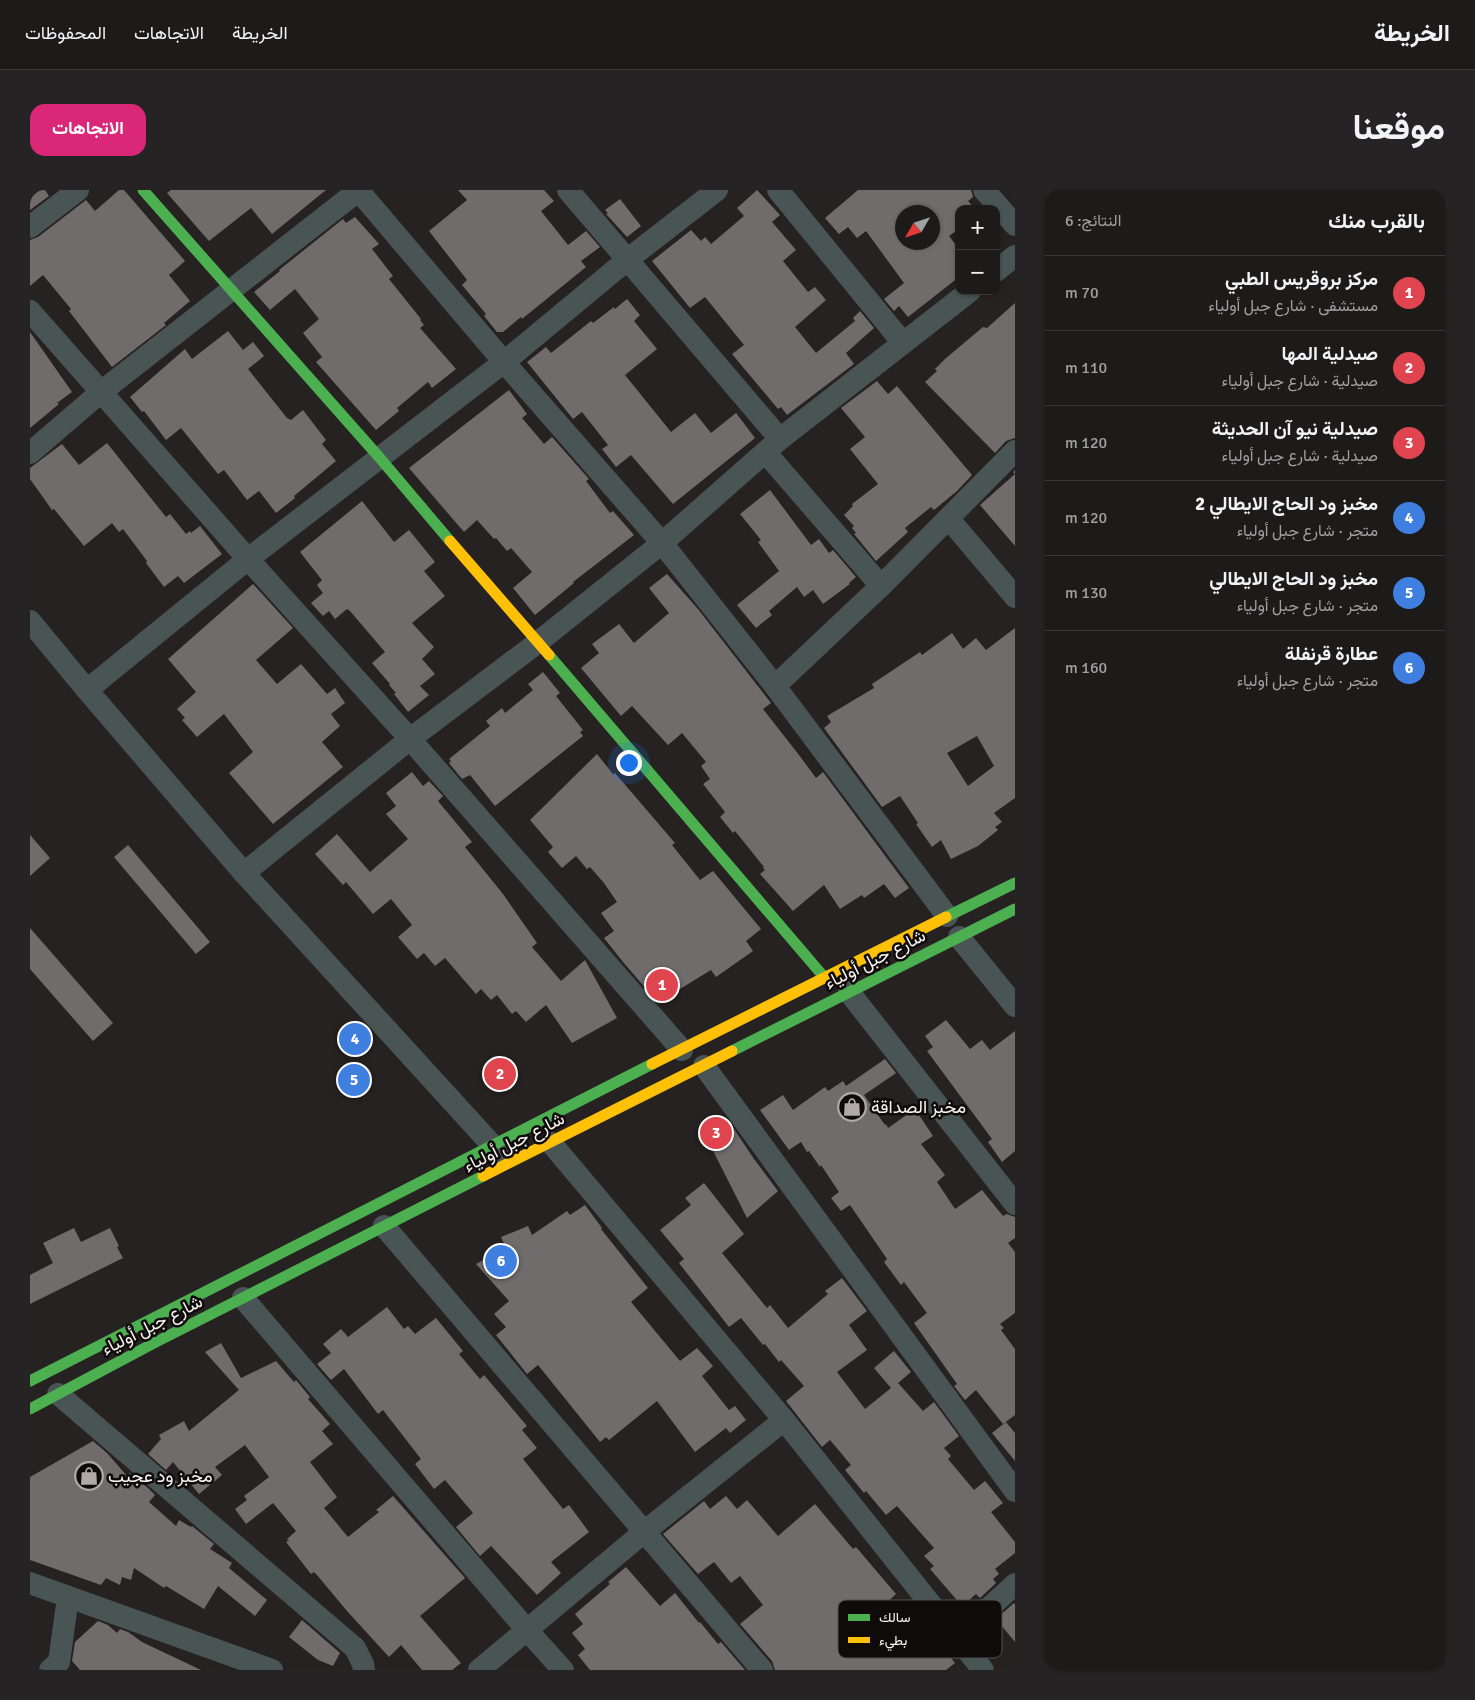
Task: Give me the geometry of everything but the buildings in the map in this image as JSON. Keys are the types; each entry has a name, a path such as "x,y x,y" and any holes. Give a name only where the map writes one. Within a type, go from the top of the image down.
{"main road":[{"path":"143,190 379,457 824,977"},
{"name":"شارع جبل أولياء","path":"30,1381 824,977 1015,883"},
{"name":"شارع جبل أولياء","path":"30,1409 384,1226 1015,909"}],"street":[{"path":"30,227 78,190"},
{"path":"30,453 101,392 359,190 504,362 662,543 775,686 947,916"},
{"path":"568,190 627,260 881,586"},
{"path":"87,690 248,559 504,362 627,260 717,190"},
{"path":"778,190 903,344"},
{"path":"984,190 1015,225"},
{"path":"1000,268 1015,256"},
{"path":"244,873 410,739 537,643 662,543 773,446 965,295"},
{"path":"30,311 248,559 410,739 682,1050"},
{"path":"775,686 881,586 1015,452"},
{"path":"949,519 1015,596"},
{"path":"30,621 244,873 509,1164"},
{"path":"960,937 1015,1006"},
{"path":"849,992 1015,1204"},
{"path":"704,1066 1015,1491"},
{"path":"551,1143 784,1420 928,1600"},
{"path":"384,1226 762,1670"},
{"path":"243,1298 526,1630 563,1670"},
{"path":"58,1394 354,1648 363,1664 364,1670"},
{"path":"479,1670 644,1532 784,1420"},
{"path":"30,1583 272,1670"},
{"path":"997,1600 1015,1584"},
{"path":"59,1667 68,1597"},
{"path":"974,1658 984,1670"}],"traffic: fast":[{"path":"143,190 379,457 450,541"},
{"path":"549,655 824,977"},
{"path":"946,917 1015,883"},
{"path":"732,1051 1015,909"},
{"path":"30,1381 652,1064"},
{"path":"30,1409 156,1342 483,1176"}],"traffic: slow":[{"path":"450,541 549,655"},
{"path":"652,1064 946,917"},
{"path":"483,1176 732,1051"}],"place":[{"name":"مركز بروقريس الطبي","path":"662,985"},
{"name":"مخبز ود الحاج الايطالي 2","path":"355,1039"},
{"name":"صيدلية المها","path":"500,1074"},
{"name":"مخبز ود الحاج الايطالي","path":"354,1080"},
{"name":"مخبز الصداقة","path":"852,1107"},
{"name":"صيدلية نيو آن الحديثة","path":"716,1133"},
{"name":"عطارة قرنفلة","path":"501,1261"},
{"name":"مخبز ود عجيب","path":"89,1476"}]}
